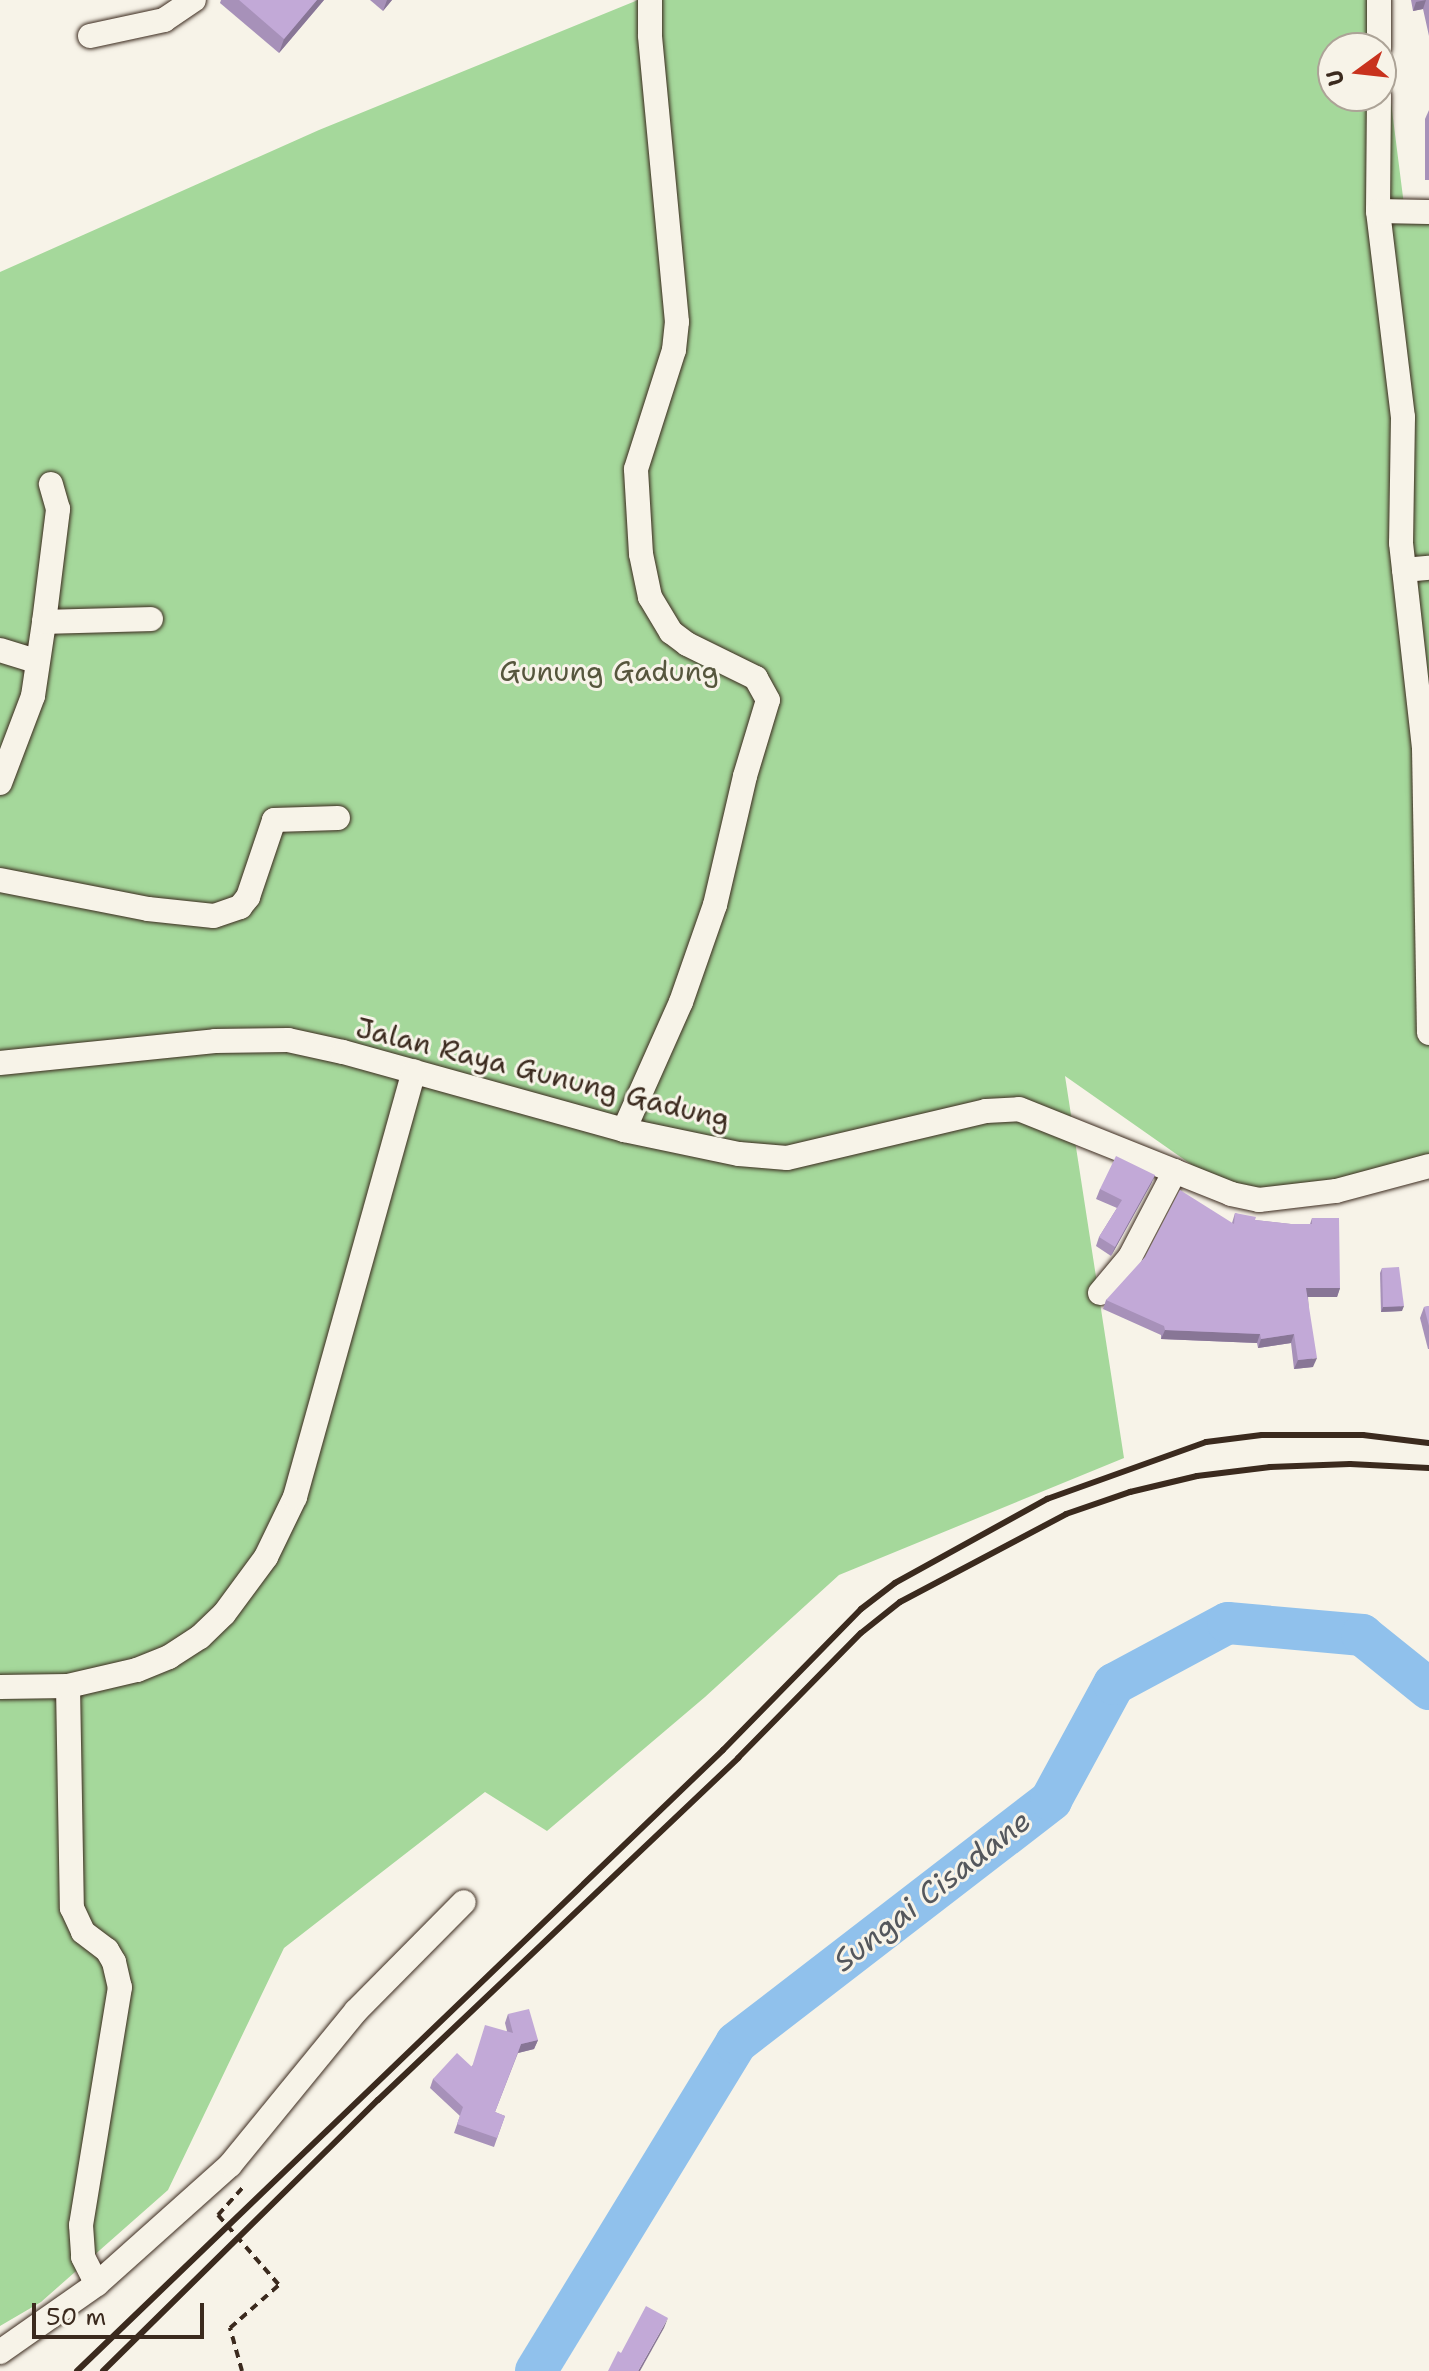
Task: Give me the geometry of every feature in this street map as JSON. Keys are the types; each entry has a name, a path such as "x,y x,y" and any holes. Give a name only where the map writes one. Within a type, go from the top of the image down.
{"street":[{"path":"90,36 164,20 194,0"},
{"path":"624,1130 681,1002 715,905 745,776 768,700 756,678 687,644 671,632 650,597 641,554 636,469 674,350 677,322 650,35 650,0"},
{"path":"1379,0 1379,32"},
{"path":"1379,112 1378,211 1403,417 1401,521 1404,570 1427,748 1429,1033"},
{"path":"1378,211 1429,212"},
{"path":"0,783 27,714 44,622 58,509 51,484"},
{"path":"1404,570 1429,568"},
{"path":"44,622 151,619"},
{"path":"0,650 37,661"},
{"path":"0,880 148,909 214,916 240,907 248,897 274,820 338,818"},
{"name":"Jalan Raya Gunung Gadung","path":"0,1063 215,1041 288,1040 414,1071 624,1130 739,1154 787,1158 986,1111 1019,1109 1231,1194 1259,1200 1336,1191 1429,1166"},
{"path":"0,1687 68,1686 137,1670 169,1657 200,1637 224,1614 266,1557 295,1497 414,1071"},
{"path":"1100,1293 1130,1257 1175,1171"},
{"path":"68,1686 72,1908 83,1932 107,1950 114,1962 120,1987 81,2225 83,2257 97,2284"},
{"path":"0,2352 97,2284 230,2165 356,2011 464,1902"}],"path":[{"path":"218,2215 279,2285 230,2328 242,2371"}],"green space":[{"name":"Gunung Gadung","path":"638,0 1378,0 1382,32 1317,32 1317,112 1392,112 1404,205 1429,216 1429,1166 1381,1181 1229,1191 1065,1076 1124,1458 839,1575 705,1697 547,1831 485,1792 284,1948 168,2190 41,2302 0,2326 0,272 319,130"}],"building":[{"path":"239,0 317,0 284,39"},
{"path":"1116,1156 1155,1175 1115,1247 1099,1237 1122,1200 1100,1189"},
{"path":"1180,1190 1234,1224 1235,1213 1256,1217 1255,1220 1291,1224 1312,1224 1312,1218 1339,1218 1340,1288 1306,1288 1317,1358 1298,1360 1294,1334 1261,1339 1260,1334 1165,1330 1164,1326 1106,1300 1145,1257"},
{"path":"1399,1267 1404,1306 1383,1307 1382,1268"},
{"path":"1429,1306 1429,1326 1424,1307"},
{"path":"529,2009 538,2040 521,2044 495,2112 505,2116 497,2138 457,2124 463,2107 433,2079 457,2053 472,2067 485,2025 513,2033 508,2014"},
{"path":"646,2306 668,2318 638,2371 608,2371 618,2351 621,2353"}],"waterway":[{"name":"Sungai Cisadane","path":"536,2371 736,2043 1051,1800 1114,1684 1228,1623 1362,1635 1429,1689"}],"railway":[{"path":"77,2371 723,1750 861,1609 895,1583 1047,1499 1206,1442 1262,1435 1363,1435 1429,1443"},
{"path":"103,2371 378,2100 738,1758 861,1633 900,1602 1066,1514 1130,1492 1197,1476 1270,1467 1350,1464 1429,1468"}]}
